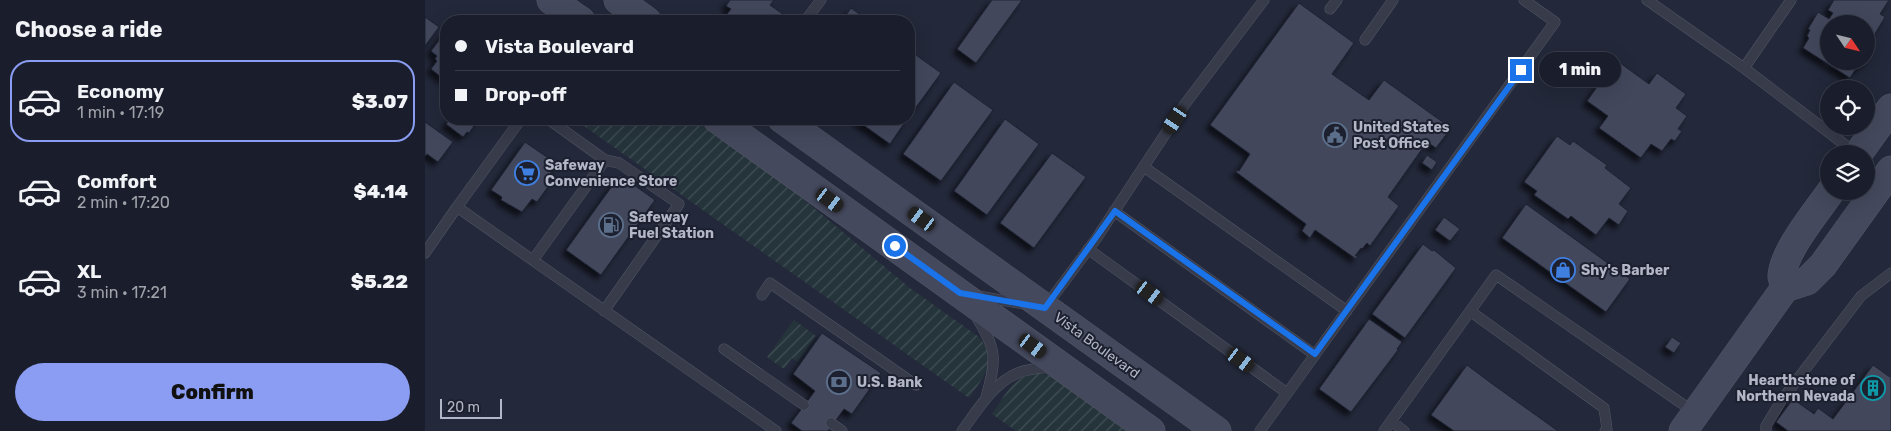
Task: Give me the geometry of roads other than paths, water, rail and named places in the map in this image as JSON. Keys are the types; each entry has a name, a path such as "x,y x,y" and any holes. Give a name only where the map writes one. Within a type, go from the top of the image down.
{"main road":[{"path":"551,0 572,15"},
{"path":"617,0 638,15"},
{"path":"1864,145 1891,108"},
{"path":"725,125 1151,431"},
{"name":"Vista Boulevard","path":"790,125 1217,431"},
{"path":"1685,427 1785,288 1807,281 1823,265 1884,171"},
{"path":"1785,288 1782,276 1789,254 1825,200"}],"lane":[{"path":"810,15 821,0"},
{"path":"960,293 1045,308 1115,211 1185,104 1264,0"},
{"path":"1330,9 1337,0"},
{"path":"1365,40 1393,0"},
{"path":"1260,431 1555,22 1525,0"},
{"path":"1647,0 1744,68 1846,145"},
{"path":"1744,68 1791,0"},
{"path":"425,253 517,125"},
{"path":"556,125 605,160 619,163 679,204 605,310"},
{"path":"533,260 605,160"},
{"path":"1144,167 1347,311"},
{"path":"457,207 776,431"},
{"path":"1115,211 1315,354"},
{"path":"1088,249 1287,393"},
{"path":"1766,431 1766,426 1781,401 1861,296 1891,273"},
{"path":"1384,431 1496,275 1685,427"},
{"path":"762,295 770,283 916,385"},
{"path":"960,293 990,340 994,354 991,381 986,398"},
{"path":"1470,311 1604,408 1607,429 1605,431"},
{"path":"724,349 804,405"},
{"path":"962,431 986,398 1015,373 1036,368 1062,367"},
{"path":"1391,422 1404,431"},
{"path":"831,423 842,431"}],"place":[{"name":"United States Post Office","path":"1335,135"},
{"name":"Safeway Convenience Store","path":"527,173"},
{"name":"Safeway Fuel Station","path":"611,225"},
{"name":"Shy's Barber","path":"1563,270"},
{"name":"U.S. Bank","path":"839,382"},
{"name":"Hearthstone of Northern Nevada","path":"1873,388"}]}
